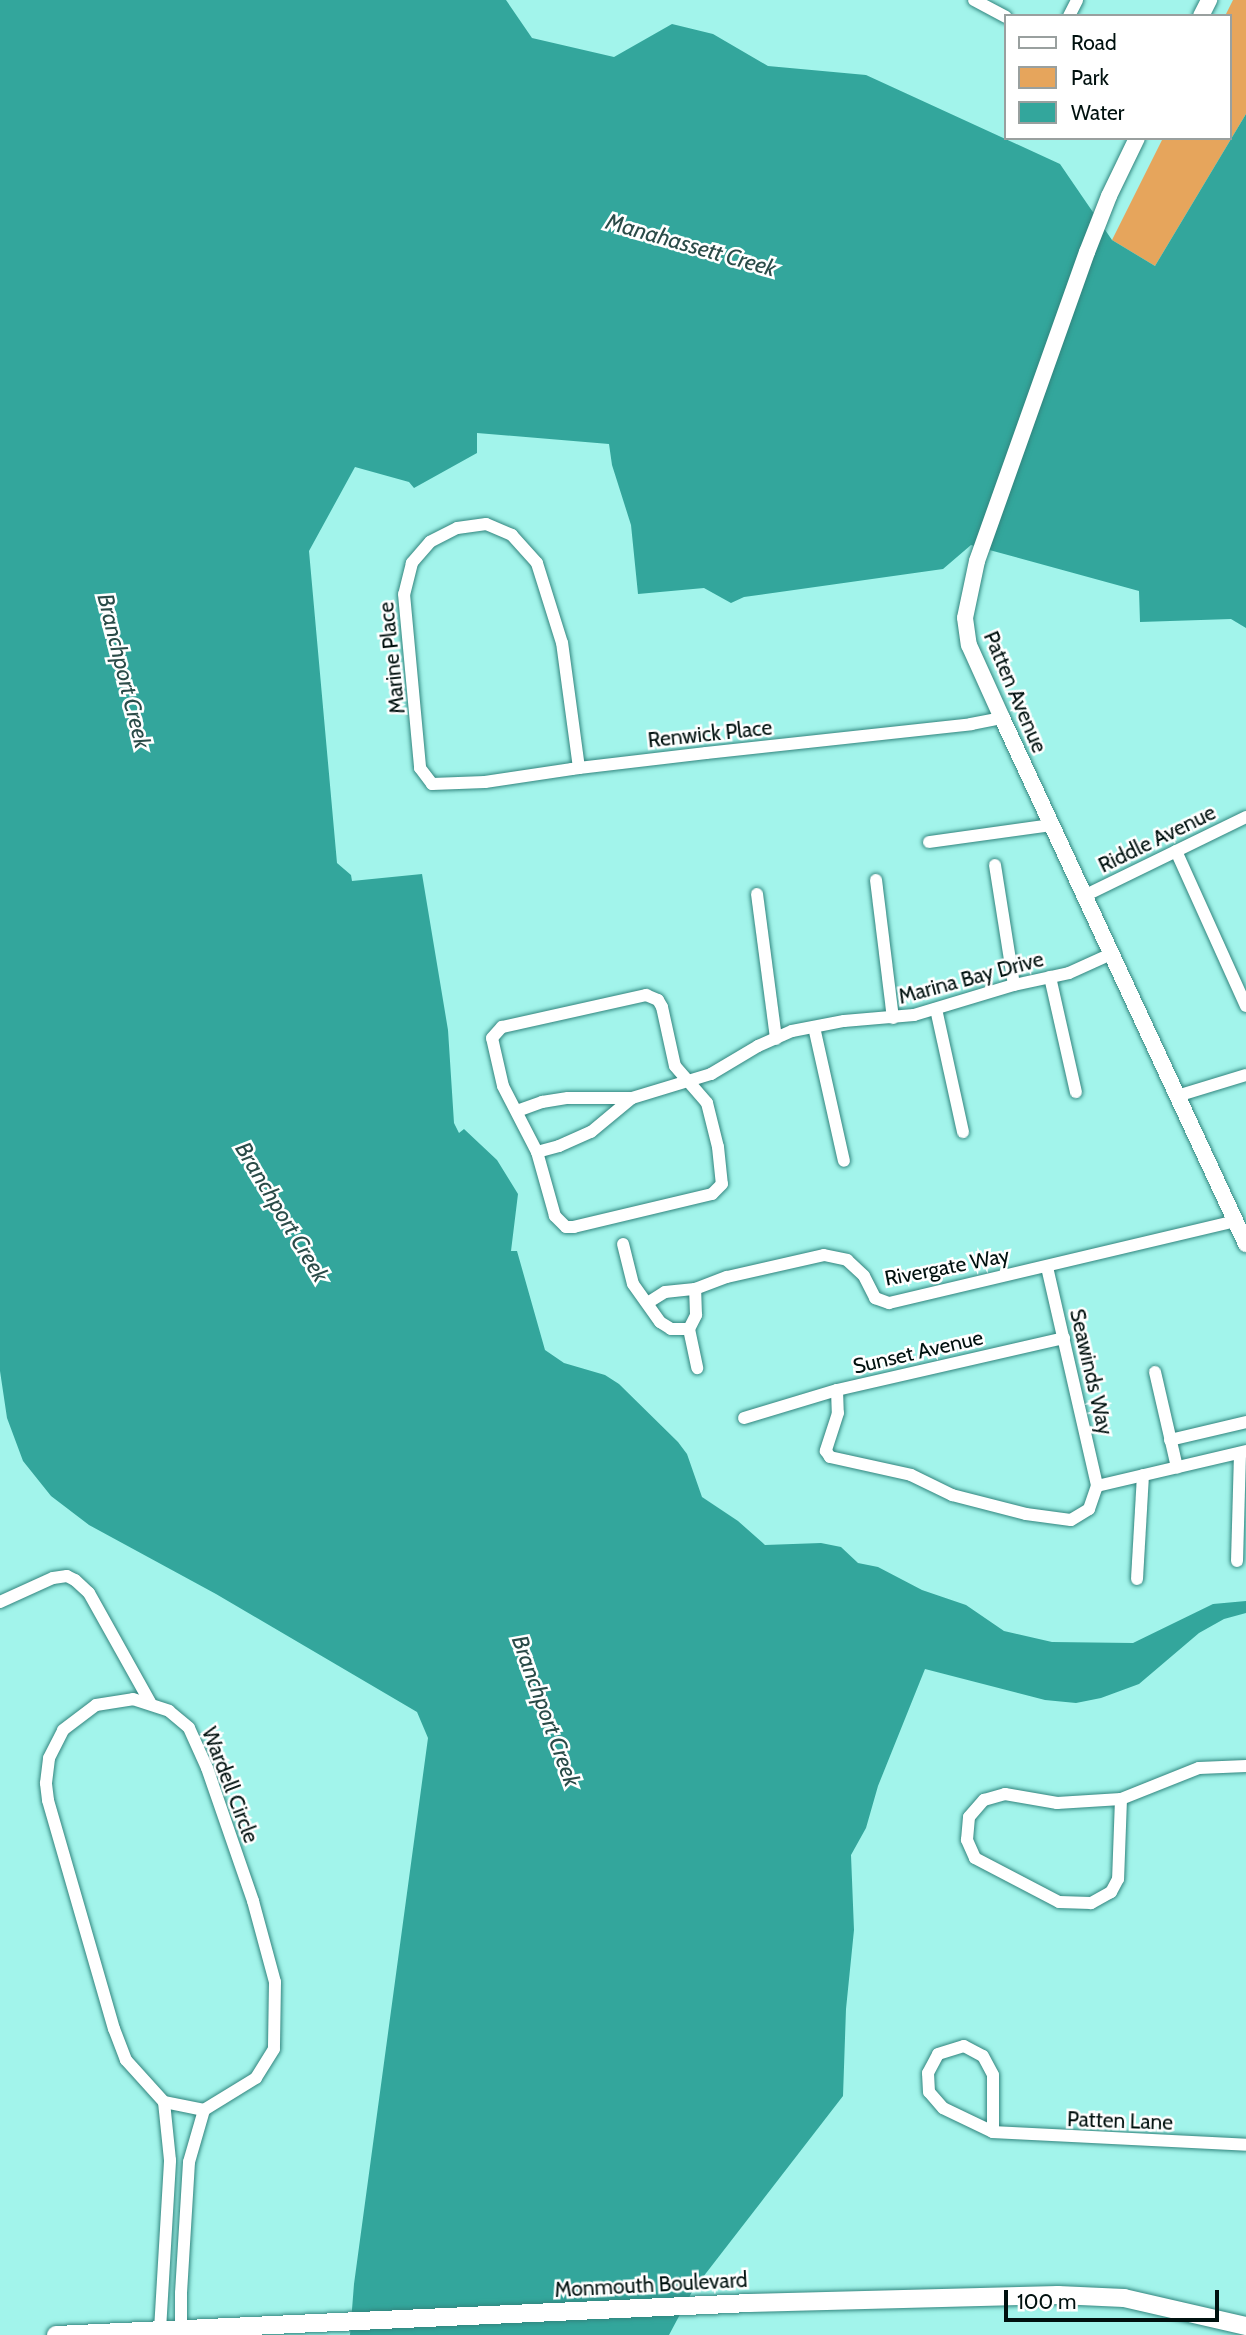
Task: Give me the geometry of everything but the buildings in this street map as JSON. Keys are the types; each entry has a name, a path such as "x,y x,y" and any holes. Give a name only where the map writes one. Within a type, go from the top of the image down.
{"main road":[{"name":"Monmouth Boulevard","path":"56,2335 749,2303 1098,2295 1160,2304 1246,2326"}],"street":[{"path":"974,0 1004,16"},
{"name":"Patten Avenue","path":"1136,140 1108,196 977,561 966,603 967,637 1051,825 1246,1244"},
{"name":"Marine Place","path":"425,779 420,768 404,594 407,576 412,563 430,542 457,528 472,525 486,524 512,535 537,563 562,643 579,768"},
{"name":"Renwick Place","path":"425,779 439,786 971,724 1002,718"},
{"name":"Riddle Avenue","path":"1084,896 1246,817"},
{"path":"929,842 1051,825"},
{"path":"1176,851 1246,1006"},
{"path":"995,865 1014,985"},
{"path":"876,880 893,1018"},
{"path":"757,894 776,1039"},
{"name":"Marina Bay Drive","path":"517,1111 542,1102 568,1098 632,1098 711,1074 776,1039 814,1027 893,1018 936,1009 1014,985 1069,973 1111,954"},
{"path":"1049,977 1076,1092"},
{"path":"646,996 658,1000 662,1007 675,1066 707,1103 723,1177 712,1194 566,1227 555,1216 537,1152 517,1111 497,1068 492,1045 495,1032 502,1027 646,996"},
{"path":"936,1009 963,1132"},
{"path":"814,1027 844,1161"},
{"path":"1177,1096 1246,1075"},
{"path":"537,1152 591,1132 632,1098"},
{"name":"Rivergate Way","path":"649,1302 665,1292 695,1289 799,1261 836,1255 857,1267 875,1298 889,1303 1235,1221"},
{"path":"623,1244 633,1283 649,1302 660,1322 671,1329 688,1329"},
{"name":"Seawinds Way","path":"1047,1267 1097,1486"},
{"path":"695,1289 696,1315 688,1329 697,1368"},
{"name":"Sunset Avenue","path":"1063,1338 837,1390 838,1413 826,1451 834,1460 911,1475 952,1495 991,1507 1071,1520 1089,1509 1097,1486"},
{"path":"1155,1372 1177,1467"},
{"path":"744,1418 837,1390"},
{"path":"1170,1440 1246,1422"},
{"path":"1097,1486 1243,1452 1237,1561"},
{"path":"1137,1579 1143,1475"},
{"path":"0,1602 53,1578 67,1577 75,1580 89,1593 150,1702"},
{"name":"Wardell Circle","path":"164,2102 130,2067 114,2029 46,1783 49,1758 55,1742 72,1720 91,1708 115,1700 150,1702 183,1721 208,1769 253,1901 275,1982 274,2049 256,2078 204,2110"},
{"path":"1121,1799 1118,1879 1105,1897 1091,1903 1066,1903 1045,1896 983,1864 975,1858 967,1840 969,1817 975,1807 996,1795 1057,1803 1121,1799 1199,1768 1246,1766"},
{"name":"Patten Lane","path":"993,2132 993,2075 989,2064 973,2049 964,2046 945,2050 931,2064 928,2073 929,2092 943,2108 993,2132 1246,2145"},
{"path":"160,2330 170,2160 164,2102 204,2110 189,2162 181,2329"}],"green space":[{"path":"1233,0 1246,0 1246,114 1232,137 1232,14 1226,14"},
{"path":"1162,140 1230,140 1155,266 1112,240"}],"water":[{"path":"0,0 506,0 532,38 614,57 672,24 713,34 768,66 866,75 1060,164 1112,240 1155,266 1246,114 1246,628 1231,619 1140,622 1139,591 971,545 943,569 744,597 731,603 704,588 638,594 631,525 612,465 609,444 477,433 477,453 414,488 409,482 355,467 309,551 337,863 351,875 352,881 422,874 448,1030 454,1123 459,1133 464,1129 497,1160 518,1194 511,1251 517,1251 545,1350 564,1363 605,1375 619,1384 687,1454 702,1497 738,1521 765,1545 821,1543 841,1547 858,1563 878,1567 922,1590 966,1605 1004,1631 1052,1642 1133,1643 1213,1604 1246,1601 1246,1613 1224,1619 1199,1633 1139,1684 1101,1698 1076,1703 1045,1700 925,1669 878,1786 866,1828 851,1855 854,1930 846,2009 843,2096 693,2290 669,2335 350,2335 354,2284 428,1738 417,1712 216,1594 89,1525 51,1496 23,1461 7,1418 0,1371"}],"water label":[{"name":"Manahassett Creek","path":"691,245"},
{"name":"Branchport Creek","path":"124,671"},
{"name":"Branchport Creek","path":"282,1212"},
{"name":"Branchport Creek","path":"546,1711"}]}
